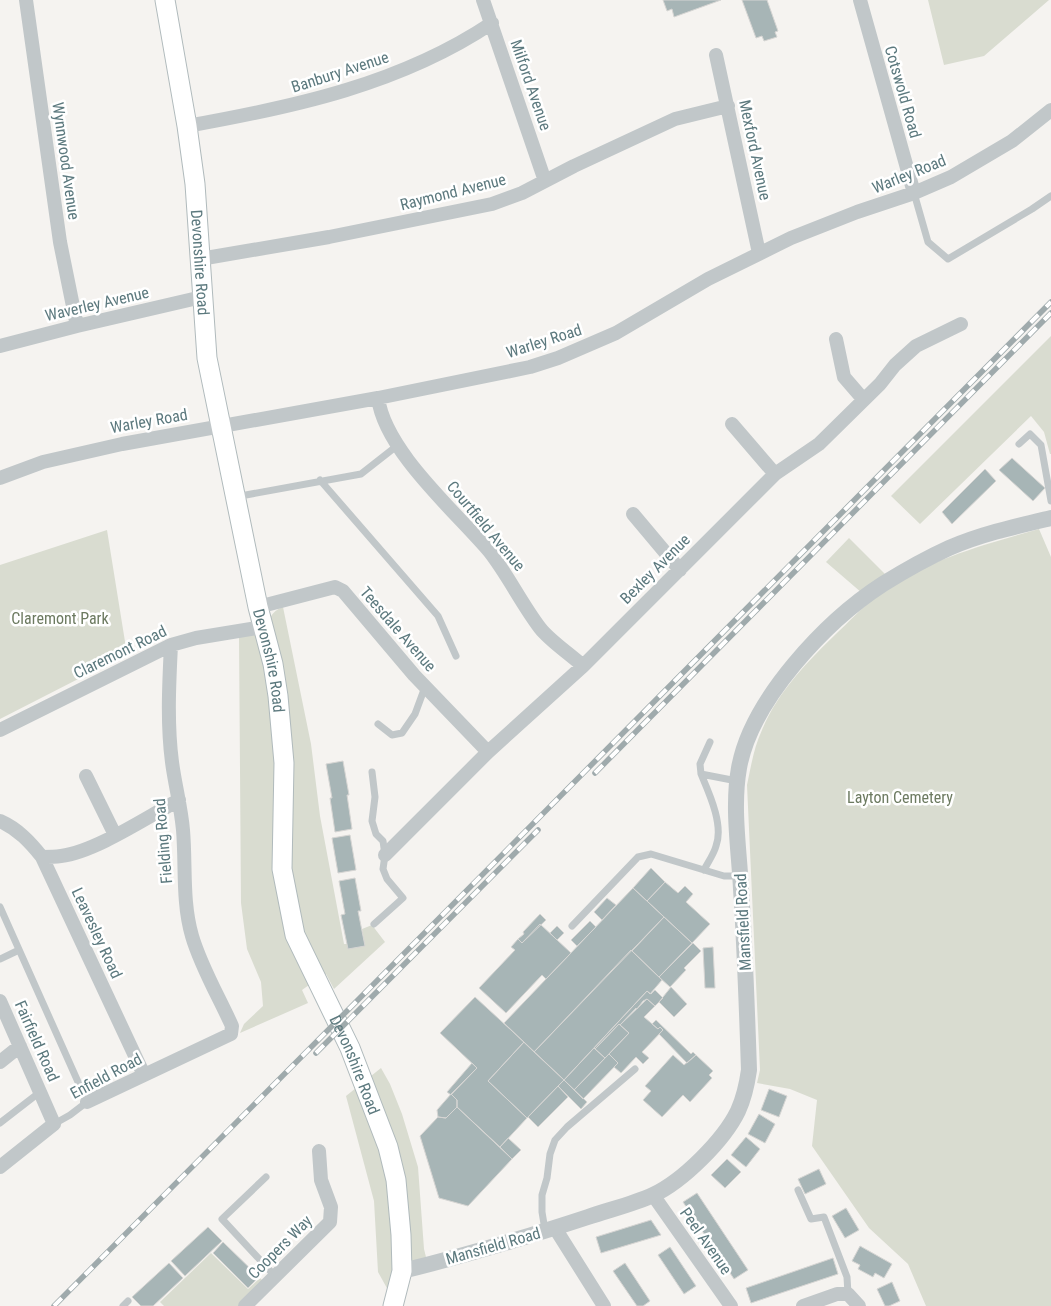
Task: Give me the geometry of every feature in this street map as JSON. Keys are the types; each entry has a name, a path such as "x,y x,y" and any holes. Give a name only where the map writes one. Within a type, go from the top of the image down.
{"main road":[{"name":"Devonshire Road","path":"166,0 196,194 207,358 258,607 272,664 283,744 282,869 295,935 350,1048 388,1147 396,1186 401,1235 402,1271 393,1306"}],"street":[{"name":"Wynnwood Avenue","path":"26,0 60,242 77,326"},
{"name":"Milford Avenue","path":"483,0 545,181"},
{"name":"Cotswold Road","path":"860,0 914,193"},
{"name":"Banbury Avenue","path":"187,126 291,106 363,85 437,55 465,41 492,23"},
{"name":"Mexford Avenue","path":"716,55 759,253"},
{"name":"Raymond Avenue","path":"200,259 329,237 492,204 522,193 675,119 728,106"},
{"name":"Warley Road","path":"0,478 43,462 74,454 378,398 530,367 558,358 616,333 708,279 759,253 819,226 914,193 952,177 1012,141 1051,110"},
{"name":"Waverley Avenue","path":"0,346 202,297"},
{"name":"Bexley Avenue","path":"385,855 488,752 583,666 775,474 820,444 880,384 895,364 916,346 961,324"},
{"path":"836,339 844,377 863,399"},
{"name":"Courtfield Avenue","path":"378,398 380,411 398,445 434,491 489,551 540,629 583,666"},
{"path":"732,424 775,474"},
{"path":"633,514 680,570"},
{"name":"Mansfield Road","path":"402,1271 550,1229 653,1195 676,1180 713,1146 728,1128 738,1110 746,1091 749,1070 736,791 746,742 769,698 794,665 826,630 882,584 950,548 992,533 1051,518"},
{"name":"Teesdale Avenue","path":"258,607 335,587 342,591 425,687 488,752"},
{"name":"Claremont Road","path":"0,730 171,644 263,627"},
{"name":"Fielding Road","path":"171,644 170,732 172,762 183,828 187,914 192,937 200,957 232,1026"},
{"path":"86,776 115,835"},
{"path":"42,857 62,856 78,852 115,835 179,800"},
{"name":"Leavesley Road","path":"0,821 19,832 42,857 144,1075"},
{"name":"Fairfield Road","path":"1,1009 20,1046 54,1124"},
{"name":"Enfield Road","path":"87,1102 231,1034 232,1026"},
{"path":"0,1062 20,1046"},
{"name":"Enfield Road","path":"0,1167 54,1124"},
{"name":"Coopers Way","path":"245,1306 330,1222 331,1207 321,1180 319,1151"},
{"name":"Peel Avenue","path":"653,1195 731,1306"},
{"path":"550,1229 604,1306"},
{"path":"803,1306 842,1294 859,1306"}],"lane":[{"path":"914,193 928,242 948,259 1051,196"},
{"path":"1019,444 1030,434 1042,445 1051,501"},
{"path":"235,497 361,474 398,445"},
{"path":"320,480 438,616 456,656"},
{"path":"378,724 392,735 402,733 415,714 425,687"},
{"path":"704,870 718,839 717,818 701,774 700,764 710,742"},
{"path":"372,772 375,797 372,821 376,834 383,841 385,855 383,869 387,879 403,898 374,924"},
{"path":"701,774 737,781"},
{"path":"572,926 638,857 651,854 724,876 740,876"},
{"path":"0,907 87,1102"},
{"path":"0,959 19,950"},
{"path":"550,1229 542,1212 542,1194 547,1178 550,1154 556,1140 567,1127 635,1069"},
{"path":"0,1123 40,1092"},
{"name":"Enfield Road","path":"54,1124 87,1102"},
{"path":"266,1177 222,1219 275,1276"},
{"path":"798,1190 811,1219 824,1217 847,1276 842,1294"}],"green space":[{"path":"928,0 1049,0 984,56 944,65"},
{"path":"1051,336 1051,454 1044,432 1031,416 920,524 891,496"},
{"name":"Layton Cemetery","path":"1039,529 1051,557 1051,1306 926,1306 908,1264 869,1228 812,1146 817,1100 790,1089 757,1083 760,1070 747,785 753,757 762,730 785,689 828,642 868,603 887,588 923,568 980,546"},
{"name":"Claremont Park","path":"107,530 127,654 0,719 0,565"},
{"path":"849,538 887,576 862,593 826,562"},
{"path":"283,607 311,744 320,816 344,944 347,944 348,949 365,946 362,929 372,925 385,942 334,989 326,974 317,980 295,935 283,800 264,632 273,614"},
{"path":"256,633 270,695 275,750 274,817 277,874 309,985 302,990 308,1003 240,1033 244,1024 263,1006 261,982 247,949 241,903 239,636"},
{"path":"381,1068 390,1084 402,1114 418,1167 424,1249 427,1261 402,1267 393,1299 378,1272 374,1201 346,1096"},
{"path":"211,1253 248,1289 260,1278 264,1282 240,1306 164,1306 160,1302"}],"building":[{"path":"663,0 721,0 674,17 672,9 667,11"},
{"path":"742,0 767,0 778,31 775,32 777,37 764,41 762,36 756,38"},
{"path":"1012,458 1045,488 1033,501 999,470"},
{"path":"985,469 996,481 952,524 942,512"},
{"path":"343,761 352,829 335,832 326,764"},
{"path":"350,835 356,870 338,873 332,838"},
{"path":"651,868 665,882 647,901 633,888"},
{"path":"355,878 361,911 358,911 365,946 348,949 341,915 345,914 339,881"},
{"path":"665,882 678,893 685,886 693,894 686,902 710,924 692,943 647,901"},
{"path":"633,888 664,917 534,1052 504,1023"},
{"path":"607,898 616,905 602,920 594,912"},
{"path":"540,914 546,920 522,943 518,939"},
{"path":"664,917 692,943 659,977 632,951"},
{"path":"590,921 596,927 577,946 571,940"},
{"path":"540,924 571,953 546,979 542,975 506,1013 479,988 515,950 511,947 518,939 522,943"},
{"path":"557,926 564,933 557,940 550,933"},
{"path":"693,943 701,951 684,968 686,970 670,987 659,977"},
{"path":"713,947 715,988 705,988 703,948"},
{"path":"631,950 662,980 650,994 647,991 564,1080 534,1052"},
{"path":"671,987 687,1004 674,1017 659,1002"},
{"path":"655,990 663,998 655,1006 647,999 643,1001 637,1009 594,1048 647,991 651,994"},
{"path":"475,997 524,1042 488,1081 527,1118 500,1147 457,1107 457,1100 451,1094 477,1068 440,1033"},
{"path":"647,999 655,1006 644,1017 658,1029 660,1027 663,1030 642,1052 649,1058 643,1064 636,1057 621,1073 614,1067 618,1063 609,1054 629,1033 620,1025"},
{"path":"656,1020 691,1054 693,1052 696,1055 687,1063 659,1034 663,1030 660,1027 658,1029 652,1024"},
{"path":"619,1024 629,1033 605,1058 595,1049"},
{"path":"524,1042 564,1080 527,1118 488,1081"},
{"path":"594,1048 605,1058 574,1090 564,1080"},
{"path":"609,1054 618,1063 583,1099 574,1090"},
{"path":"673,1055 684,1065 696,1055 713,1071 709,1075 712,1078 690,1102 683,1095 662,1117 643,1100 651,1091 645,1086"},
{"path":"472,1063 477,1068 451,1095 447,1092"},
{"path":"564,1080 587,1102 581,1109 558,1086"},
{"path":"558,1086 568,1097 538,1127 528,1117"},
{"path":"769,1089 787,1096 779,1117 761,1110"},
{"path":"451,1094 457,1100 457,1107 446,1118 438,1117 437,1110"},
{"path":"457,1107 512,1159 468,1206 439,1198 420,1136 438,1117 446,1118"},
{"path":"759,1114 775,1124 765,1143 748,1134"},
{"path":"746,1137 760,1149 746,1167 731,1155"},
{"path":"508,1138 521,1150 512,1159 500,1147"},
{"path":"727,1159 741,1172 725,1188 711,1175"},
{"path":"819,1169 826,1184 805,1194 798,1179"},
{"path":"697,1193 748,1270 734,1279 683,1202"},
{"path":"846,1208 859,1230 845,1238 832,1216"},
{"path":"651,1220 661,1235 601,1253 596,1237"},
{"path":"208,1227 222,1241 185,1276 171,1261"},
{"path":"223,1242 259,1277 248,1288 213,1253"},
{"path":"860,1246 892,1264 884,1278 875,1273 873,1277 858,1269 860,1265 852,1261"},
{"path":"670,1247 696,1286 684,1294 658,1255"},
{"path":"833,1258 838,1274 751,1303 746,1288"},
{"path":"169,1263 183,1278 153,1306 141,1306 132,1297"},
{"path":"625,1263 650,1301 643,1306 637,1306 613,1271"},
{"path":"892,1282 900,1301 885,1306 877,1289"}],"railway":[{"path":"54,1306 1051,302"},
{"path":"595,773 1051,313"},
{"path":"316,1053 538,830"}]}
